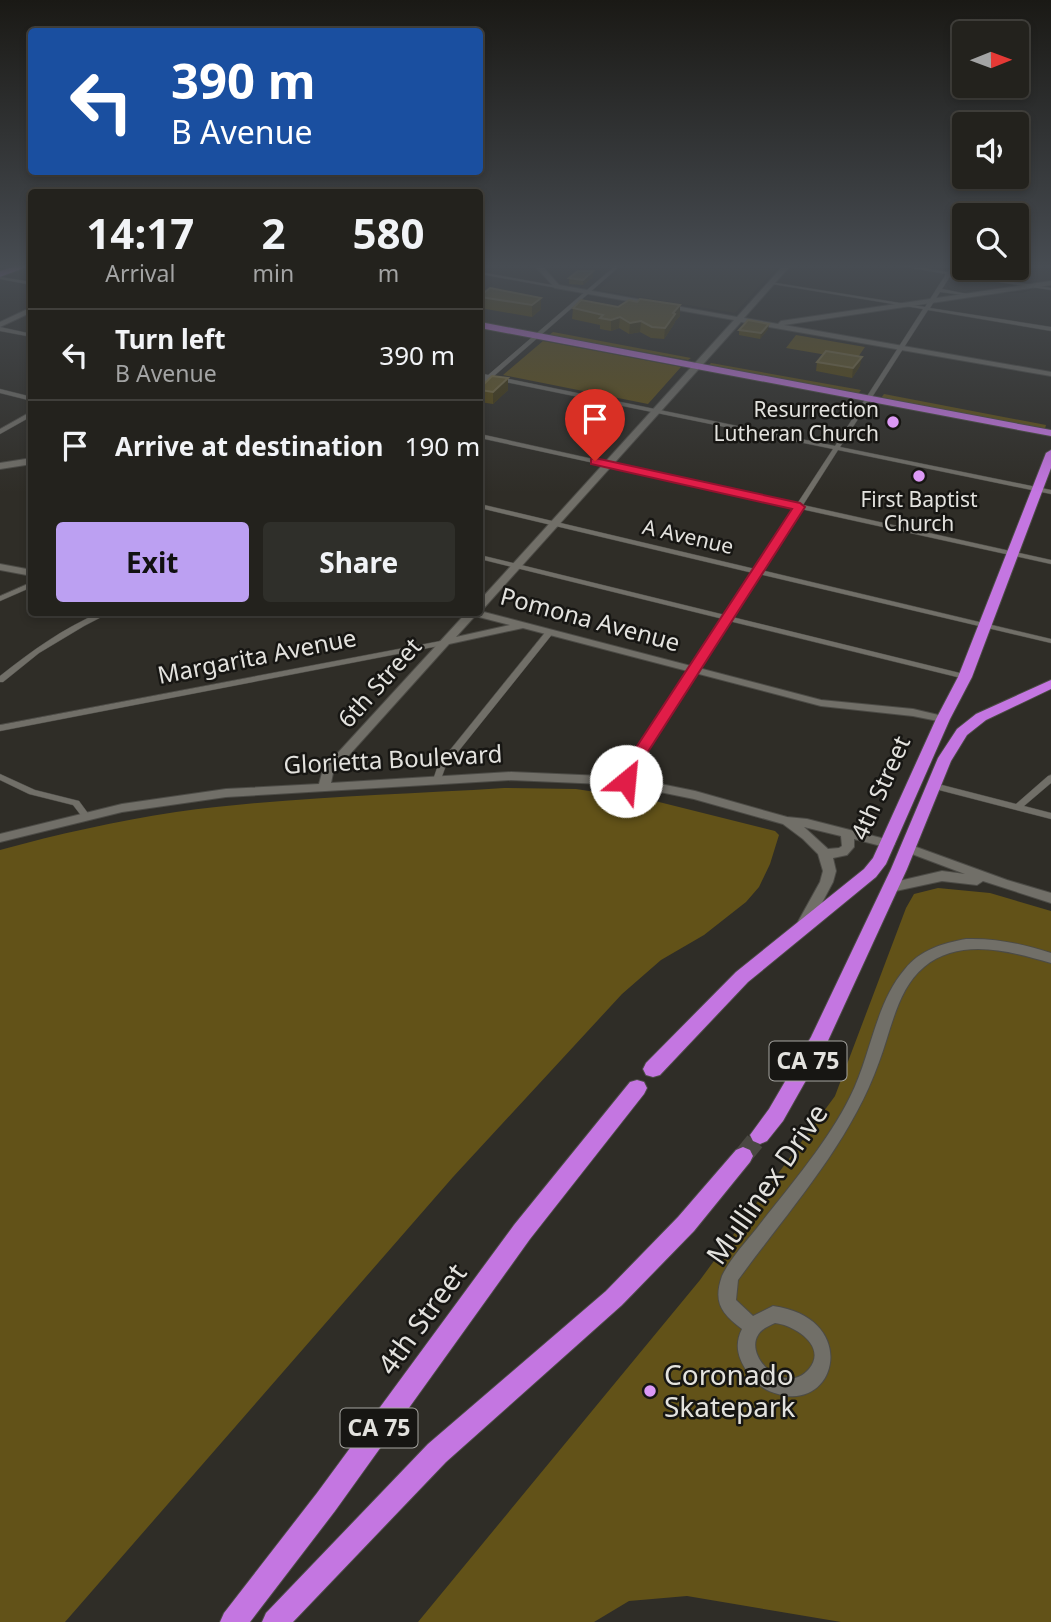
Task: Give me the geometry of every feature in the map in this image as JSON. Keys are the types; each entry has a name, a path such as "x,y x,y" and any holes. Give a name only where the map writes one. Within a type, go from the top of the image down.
{"highway":[{"path":"592,342 1051,424"},
{"path":"872,394 1051,433"},
{"name":"4th Street","path":"653,1069 742,977 870,873 889,844 943,719 965,677 1051,453"},
{"name":"CA 75","path":"908,848 943,761 962,732 981,717 1051,684"},
{"name":"4th Street","path":"760,1135 782,1104 819,1040 908,848"},
{"name":"4th Street","path":"233,1622 326,1502 522,1232 637,1088"},
{"name":"CA 75","path":"275,1622 437,1453 614,1298 686,1224 743,1156"}],"street":[{"path":"483,382 530,342"},
{"path":"483,603 718,342"},
{"path":"868,342 1051,374"},
{"path":"626,781 628,772 906,342"},
{"path":"483,376 1051,492"},
{"path":"0,391 28,398"},
{"path":"0,432 28,415"},
{"path":"483,437 1051,562"},
{"path":"0,466 28,462"},
{"name":"A Avenue","path":"483,507 1051,641"},
{"path":"483,558 965,677"},
{"path":"0,567 28,572"},
{"path":"0,599 28,586"},
{"name":"Pomona Avenue","path":"483,615 844,708 915,712 943,719"},
{"path":"0,680 36,651 99,616"},
{"name":"6th Street","path":"324,786 327,772 469,616"},
{"name":"Margarita Avenue","path":"0,728 515,629 522,625"},
{"path":"438,780 442,767 550,632"},
{"name":"Glorietta Boulevard","path":"0,838 86,816 179,799 324,786 531,776 626,781 695,795 787,821 807,823 889,844"},
{"path":"0,777 32,792 76,803 86,816"},
{"path":"1018,807 1051,778"},
{"path":"942,788 1051,816"},
{"name":"Glorietta Boulevard","path":"787,821 809,835 827,854"},
{"path":"801,929 807,911 828,880 827,854 843,852 848,847 847,834"},
{"path":"908,848 1051,898"},
{"path":"891,887 942,876 1002,883"},
{"name":"Mullinex Drive","path":"753,1326 733,1312 726,1302 725,1290 731,1276 850,1111 899,990 910,971 920,962 946,949 978,943 1010,945 1051,958"},
{"path":"774,1314 786,1315 810,1327 822,1350 822,1363 817,1374 809,1383 797,1388 784,1388 762,1378 748,1359 746,1347 753,1326 774,1314"}],"shaded area":[{"path":"542,342 681,367 648,404 503,375"},
{"path":"586,342 604,342 691,358 688,360"},
{"path":"791,342 834,342 865,347 856,360 786,348"},
{"path":"711,363 861,390 858,394 708,366"},
{"path":"884,394 1046,425 1045,429 881,398"},
{"path":"504,788 576,789 655,801 775,831 779,835 759,887 746,902 704,935 661,960 622,994 453,1177 65,1622 0,1622 0,850 66,833 176,812 299,800"},
{"path":"938,888 990,893 1051,911 1051,1622 841,1622 687,1596 629,1601 594,1622 418,1622 700,1280 835,1096 906,908 914,894"}],"building":[{"path":"826,351 862,357 853,368 817,362"},
{"path":"492,376 508,378 493,392 483,390 483,385"}],"tunnel":[{"path":"743,1156 760,1135"}],"place":[{"name":"Resurrection Lutheran Church","path":"893,422"},
{"name":"First Baptist Church","path":"919,476"},
{"name":"Coronado Skatepark","path":"650,1391"}],"route":[{"path":"595,461 800,507 628,772 626,781"}]}
